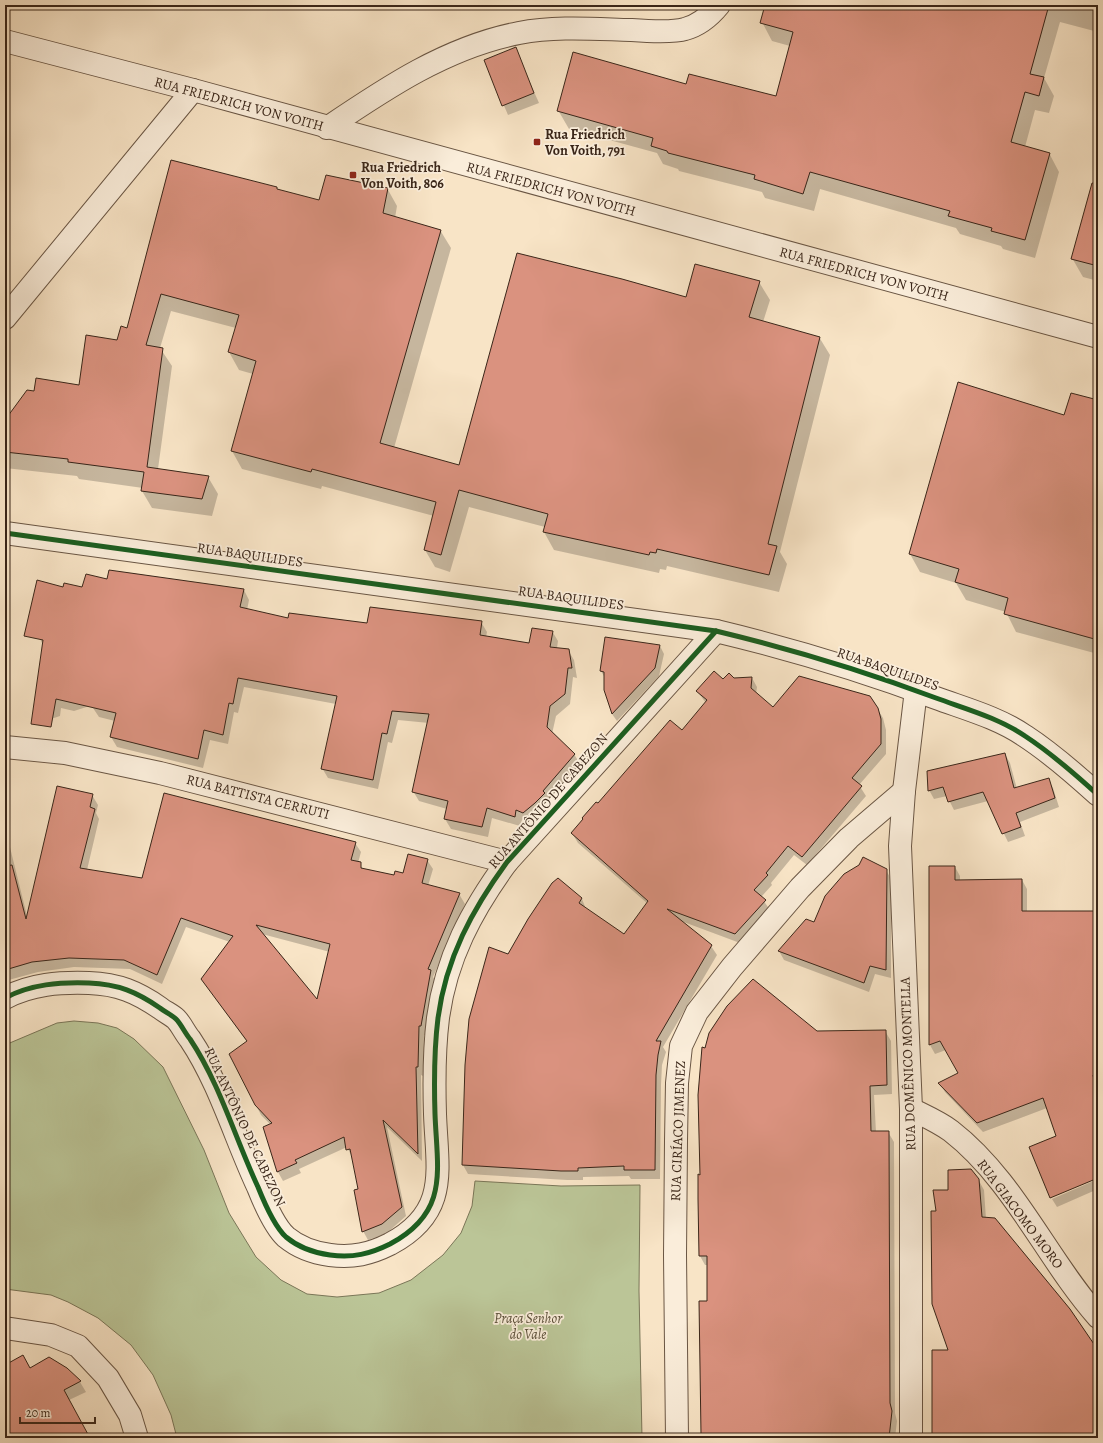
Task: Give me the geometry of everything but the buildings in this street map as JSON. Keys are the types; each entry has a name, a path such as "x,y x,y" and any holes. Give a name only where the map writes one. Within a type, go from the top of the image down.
{"street":[{"path":"327,128 392,84 437,61 487,41 519,33 563,28 645,31 685,29 709,18 719,5"},
{"name":"RUA FRIEDRICH VON VOITH","path":"5,41 192,90 1098,337"},
{"path":"5,318 192,90"},
{"name":"RUA BAQUILIDES","path":"5,533 716,631 791,650 916,690 988,717 1025,735 1098,795"},
{"name":"RUA ANTÔNIO DE CABEZON","path":"5,998 15,993 43,984 79,983 110,984 142,995 176,1019 201,1055 267,1207 285,1236 306,1249 329,1255 354,1257 375,1252 396,1241 414,1228 428,1212 434,1198 439,1162 435,1116 434,1069 438,1017 448,972 462,935 482,896 507,862 716,631"},
{"name":"RUA DOMÊNICO MONTELLA","path":"911,1438 911,1109 900,846 904,791 916,690"},
{"name":"RUA BATTISTA CERRUTI","path":"5,747 65,753 160,772 507,862"},
{"name":"RUA CIRÍACO JIMENEZ","path":"678,1438 675,1263 676,1164 677,1083 682,1046 697,1012 732,967 795,894 849,838 904,791"},
{"name":"RUA GIACOMO MORO","path":"911,1109 950,1131 988,1168 1098,1317"},
{"path":"5,1328 51,1335 78,1346 108,1378 130,1415 137,1438"}],"green space":[{"name":"Praça Senhor do Vale","path":"74,1021 98,1023 117,1028 134,1039 163,1067 204,1150 229,1213 256,1257 281,1280 307,1294 337,1297 379,1293 411,1280 443,1255 461,1233 472,1206 475,1181 561,1186 640,1185 639,1291 642,1438 177,1438 171,1415 153,1375 131,1345 98,1318 68,1302 51,1295 5,1289 5,1045 57,1023"}],"cycle path":[{"path":"5,533 716,631 772,645 855,670 993,719 1015,730 1044,749 1098,795"},
{"path":"5,998 15,993 46,985 89,983 118,987 135,993 152,1002 173,1016 180,1023 201,1056 219,1093 267,1207 282,1233 296,1244 307,1249 338,1256 361,1254 390,1244 409,1232 423,1218 431,1204 436,1188 437,1153 434,1078 438,1018 447,975 462,936 472,917 494,880 507,862 716,631"}],"place":[{"name":"Rua Friedrich Von Voith, 791","path":"537,142"},
{"name":"Rua Friedrich Von Voith, 806","path":"353,175"}]}
